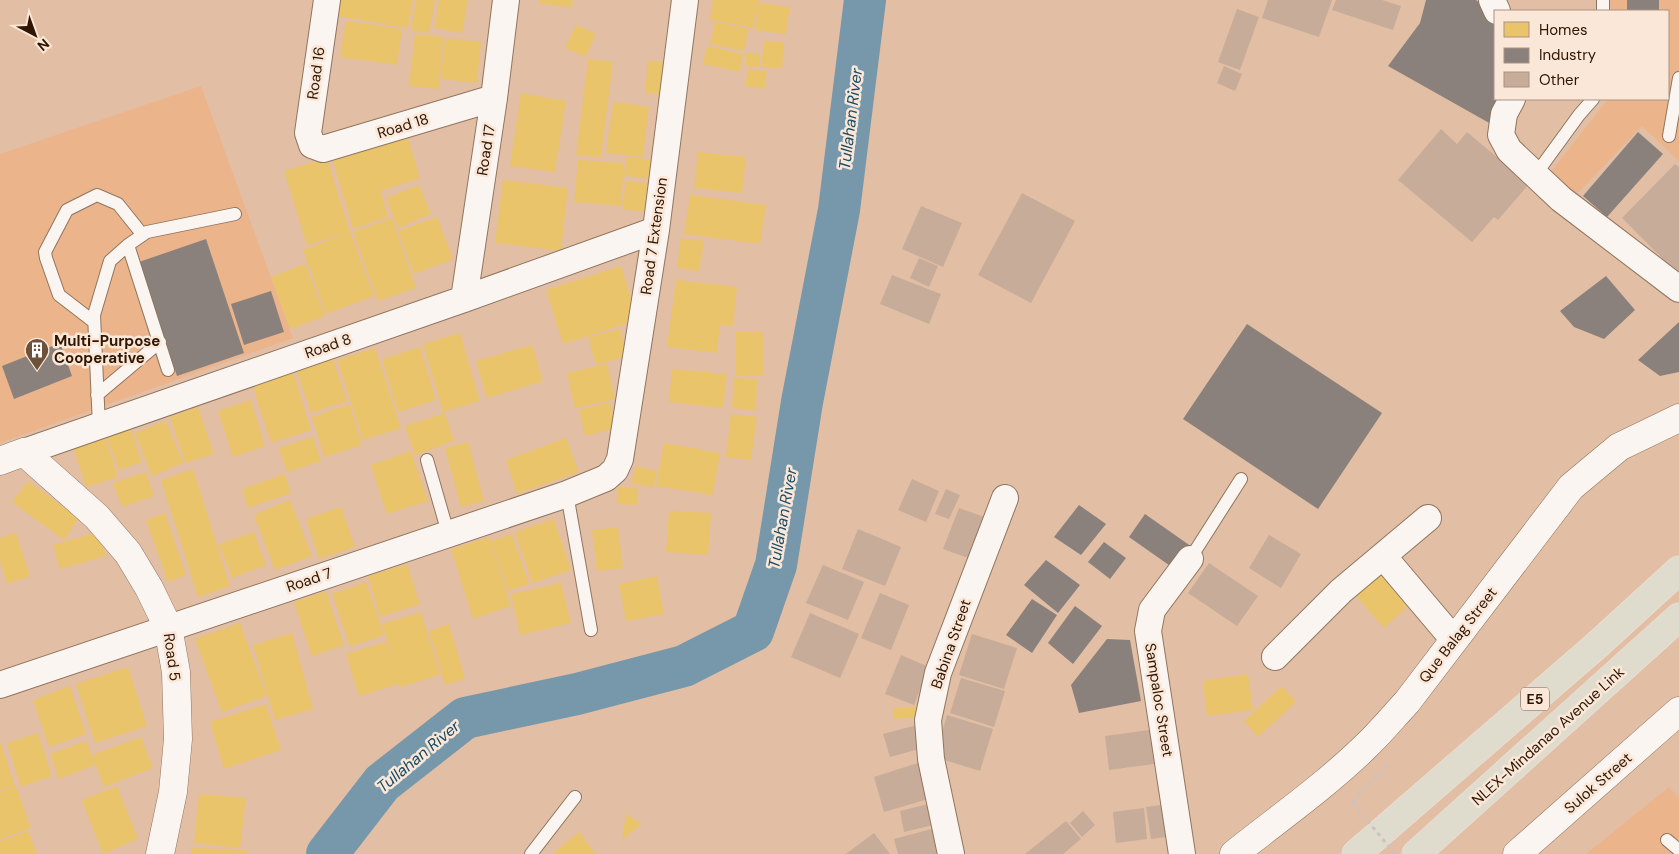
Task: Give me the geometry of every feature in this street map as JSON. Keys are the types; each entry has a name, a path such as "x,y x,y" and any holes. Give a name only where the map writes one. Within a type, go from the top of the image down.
{"highway":[{"name":"E5","path":"1356,854 1590,651 1679,570"},
{"name":"NLEX-Mindanao Avenue Link","path":"1416,854 1679,617"}],"street":[{"name":"Road 16","path":"312,145 308,133 327,0"},
{"name":"Road 17","path":"464,299 494,98 506,0"},
{"name":"Road 7 Extension","path":"615,470 620,459 656,230 681,2"},
{"name":"Road 18","path":"312,145 323,149 494,98"},
{"path":"1511,100 1504,114 1501,135 1509,150 1561,199 1679,289"},
{"name":"Road 8","path":"12,456 464,299 656,230"},
{"name":"Que Balag Street","path":"1234,854 1337,772 1365,747 1407,702 1571,487 1619,447 1679,418"},
{"name":"Road 5","path":"12,456 97,517 128,553 149,588 168,628 176,672 178,739 173,792 156,852"},
{"name":"Road 7","path":"0,685 568,494 606,478 615,470"},
{"name":"Babina Street","path":"951,854 931,759 928,720 938,673 1005,498"},
{"path":"1275,657 1341,591 1428,518"},
{"path":"1383,556 1454,640"},
{"name":"Sampaloc Street","path":"1182,854 1148,631 1152,610 1190,559"},
{"name":"Sulok Street","path":"1516,854 1679,711"}],"lane":[{"path":"1669,136 1679,78"},
{"path":"1536,174 1592,100"},
{"path":"94,322 60,295 46,258 45,252 63,217 67,210 97,195 118,204 142,234"},
{"path":"99,426 94,315 110,261 142,234 235,214"},
{"path":"128,245 168,370"},
{"path":"97,394 160,342"},
{"path":"427,460 448,533"},
{"path":"1190,559 1241,479"},
{"path":"568,494 591,630"},
{"path":"531,854 575,797"},
{"path":"1667,840 1679,850"}],"path":[{"path":"1386,767 1352,802 1395,854"}],"shaded area":[{"path":"1610,0 1679,0 1679,161 1642,126 1575,196 1550,173 1607,100 1669,100 1669,10 1611,10"},
{"path":"201,86 293,338 0,443 0,154"},
{"path":"1669,787 1679,798 1679,854 1586,854"}],"building: Homes":[{"path":"340,0 413,0 408,28 337,16"},
{"path":"416,0 435,0 429,33 411,30"},
{"path":"439,0 468,0 462,33 434,28"},
{"path":"539,0 573,0 572,7 539,4"},
{"path":"713,0 759,0 754,28 710,20"},
{"path":"759,3 790,7 786,34 756,30"},
{"path":"346,21 402,29 397,65 340,57"},
{"path":"715,22 749,29 744,51 710,44"},
{"path":"576,25 596,34 586,57 565,48"},
{"path":"415,34 443,37 439,89 409,86"},
{"path":"445,38 481,42 477,83 441,79"},
{"path":"764,41 784,42 782,69 761,67"},
{"path":"707,46 743,54 740,72 703,64"},
{"path":"746,53 760,54 759,67 746,66"},
{"path":"588,59 613,62 601,158 576,155"},
{"path":"648,61 671,62 669,95 645,93"},
{"path":"748,69 767,72 764,89 745,86"},
{"path":"521,93 566,101 555,172 510,166"},
{"path":"613,102 649,107 643,157 606,153"},
{"path":"406,132 420,178 381,191 388,217 353,229 331,155"},
{"path":"698,152 746,157 742,193 694,188"},
{"path":"626,157 654,160 652,179 624,176"},
{"path":"327,158 350,232 307,245 284,171"},
{"path":"578,160 624,163 621,206 574,202"},
{"path":"503,180 568,188 561,251 495,243"},
{"path":"626,181 656,184 653,213 622,209"},
{"path":"419,185 431,214 398,228 386,198"},
{"path":"690,195 766,205 760,244 684,234"},
{"path":"437,217 453,259 414,274 398,231"},
{"path":"392,218 416,288 378,301 353,232"},
{"path":"350,232 374,296 326,314 303,250"},
{"path":"681,238 704,241 699,271 677,268"},
{"path":"305,264 325,316 290,329 271,277"},
{"path":"621,266 638,320 563,344 546,290"},
{"path":"676,280 737,287 733,326 720,325 717,353 667,347"},
{"path":"620,329 627,356 596,365 588,337"},
{"path":"736,331 764,331 764,376 736,376"},
{"path":"460,333 480,401 443,412 423,344"},
{"path":"532,345 543,381 487,398 476,361"},
{"path":"420,347 436,400 398,412 382,359"},
{"path":"375,348 401,428 363,440 337,360"},
{"path":"332,357 347,401 311,413 296,369"},
{"path":"607,364 615,399 575,408 567,373"},
{"path":"292,368 311,430 271,443 251,381"},
{"path":"672,369 727,374 723,408 669,402"},
{"path":"734,378 757,379 756,410 732,408"},
{"path":"251,400 265,446 233,457 218,411"},
{"path":"610,402 616,428 585,436 579,410"},
{"path":"349,404 362,445 324,457 312,417"},
{"path":"198,407 214,454 185,463 170,417"},
{"path":"445,413 454,441 415,455 405,426"},
{"path":"731,414 757,417 751,460 726,457"},
{"path":"166,421 183,463 152,476 135,433"},
{"path":"130,426 142,462 119,470 106,435"},
{"path":"104,433 118,477 86,487 72,444"},
{"path":"313,437 321,461 287,472 279,448"},
{"path":"566,438 579,472 517,494 506,460"},
{"path":"468,442 484,501 461,507 445,448"},
{"path":"664,443 720,453 713,495 656,486"},
{"path":"411,451 428,501 387,514 371,465"},
{"path":"636,466 657,471 653,488 631,483"},
{"path":"193,469 230,586 198,597 161,480"},
{"path":"146,472 154,496 122,507 113,483"},
{"path":"285,474 291,493 248,508 242,489"},
{"path":"28,481 79,518 64,540 12,502"},
{"path":"618,487 638,488 637,505 617,504"},
{"path":"290,500 312,556 275,570 254,515"},
{"path":"341,507 355,547 319,559 306,519"},
{"path":"669,511 711,513 708,555 666,552"},
{"path":"165,513 186,575 168,582 146,520"},
{"path":"554,519 571,570 532,583 515,532"},
{"path":"618,527 623,568 597,571 592,530"},
{"path":"99,532 106,556 60,569 53,545"},
{"path":"254,532 266,565 232,578 219,544"},
{"path":"16,533 30,576 7,584 0,561 0,538"},
{"path":"512,534 529,584 508,591 491,541"},
{"path":"489,537 511,606 473,619 451,549"},
{"path":"407,564 420,604 380,617 368,576"},
{"path":"1376,566 1410,604 1384,628 1350,589"},
{"path":"657,576 664,614 626,621 619,584"},
{"path":"366,582 384,635 350,647 332,594"},
{"path":"561,583 571,623 520,635 511,594"},
{"path":"326,591 344,645 312,656 294,602"},
{"path":"421,612 440,675 400,687 399,684 359,696 346,654 386,642 393,662 382,624"},
{"path":"240,623 267,696 222,712 195,639"},
{"path":"449,624 465,679 445,685 429,631"},
{"path":"292,633 313,709 275,720 253,645"},
{"path":"128,667 147,726 95,743 76,684"},
{"path":"1248,674 1253,710 1207,716 1203,681"},
{"path":"70,686 86,734 49,747 33,700"},
{"path":"1282,686 1296,702 1258,737 1244,721"},
{"path":"924,702 918,717 893,719 893,708 913,707"},
{"path":"266,704 281,750 224,769 210,722"},
{"path":"38,733 52,776 21,787 7,743"},
{"path":"141,737 153,768 104,787 92,755"},
{"path":"0,741 15,786 0,790"},
{"path":"86,741 95,765 59,779 50,754"},
{"path":"16,786 31,828 0,839 0,792"},
{"path":"117,786 138,839 103,854 82,800"},
{"path":"199,794 246,798 240,848 194,843"},
{"path":"626,814 642,824 622,840"},
{"path":"28,831 37,854 0,854 0,841"},
{"path":"579,832 596,854 553,853"},
{"path":"192,848 247,850 247,854 191,854"}],"building: Industry":[{"path":"1426,0 1476,0 1489,11 1494,24 1494,100 1506,100 1491,124 1388,66 1420,23"},
{"path":"1627,0 1659,0 1659,10 1627,10"},
{"path":"1638,132 1663,154 1607,217 1583,196"},
{"path":"206,239 244,353 177,376 139,262"},
{"path":"1606,276 1635,310 1604,339 1574,327 1560,311"},
{"path":"271,291 284,332 244,345 231,304"},
{"path":"1679,322 1679,372 1660,376 1638,360"},
{"path":"1247,324 1382,413 1318,509 1183,419"},
{"name":"Multi-Purpose Cooperative","path":"60,343 72,376 14,399 2,366"},
{"path":"1079,505 1106,524 1081,555 1054,537"},
{"path":"1145,514 1192,547 1176,570 1129,537"},
{"path":"1104,542 1126,558 1110,579 1088,562"},
{"path":"1046,560 1080,585 1058,613 1024,585"},
{"path":"1032,599 1057,615 1032,653 1006,635"},
{"path":"1075,606 1102,626 1073,664 1048,643"},
{"path":"1107,639 1130,640 1141,701 1079,713 1071,685"}],"building: Other":[{"path":"1268,0 1332,0 1319,37 1262,18"},
{"path":"1336,0 1382,0 1401,6 1393,30 1332,10"},
{"path":"1237,9 1259,17 1240,70 1218,62"},
{"path":"1224,66 1242,74 1235,91 1217,83"},
{"path":"1441,129 1457,144 1467,132 1529,184 1498,220 1494,217 1472,242 1398,180"},
{"path":"1675,164 1679,167 1679,275 1622,218"},
{"path":"1022,193 1075,221 1031,303 978,275"},
{"path":"921,206 962,223 943,267 902,249"},
{"path":"919,258 938,266 929,287 910,278"},
{"path":"892,275 941,294 929,324 880,304"},
{"path":"912,479 939,491 926,522 898,510"},
{"path":"946,489 960,495 949,519 935,514"},
{"path":"959,508 987,518 971,559 943,549"},
{"path":"858,529 901,547 885,586 842,569"},
{"path":"1269,535 1301,554 1281,588 1249,568"},
{"path":"1209,563 1258,596 1237,626 1188,593"},
{"path":"823,565 864,582 848,620 806,603"},
{"path":"880,593 909,605 891,650 861,638"},
{"path":"810,613 859,634 840,678 791,657"},
{"path":"972,634 1017,648 1004,689 959,675"},
{"path":"901,655 929,667 914,705 885,694"},
{"path":"961,678 1005,691 994,727 950,713"},
{"path":"947,715 993,729 980,771 935,757"},
{"path":"917,725 923,748 890,757 883,734"},
{"path":"1157,729 1161,763 1109,770 1105,736"},
{"path":"924,761 935,797 884,812 874,777"},
{"path":"933,803 937,824 904,832 900,811"},
{"path":"1169,804 1173,836 1151,839 1146,807"},
{"path":"1144,808 1147,839 1116,843 1113,812"},
{"path":"1083,811 1095,825 1082,837 1070,823"},
{"path":"1066,821 1081,839 1063,854 1025,854"},
{"path":"939,827 947,854 898,854 894,839"},
{"path":"874,833 890,854 846,854"}],"waterway":[{"name":"Tullahan River","path":"327,854 382,783 465,718 577,694 684,666 753,631 776,565 802,402 839,210 865,0"}],"place":[{"name":"Multi-Purpose Cooperative","path":"37,371"}]}
